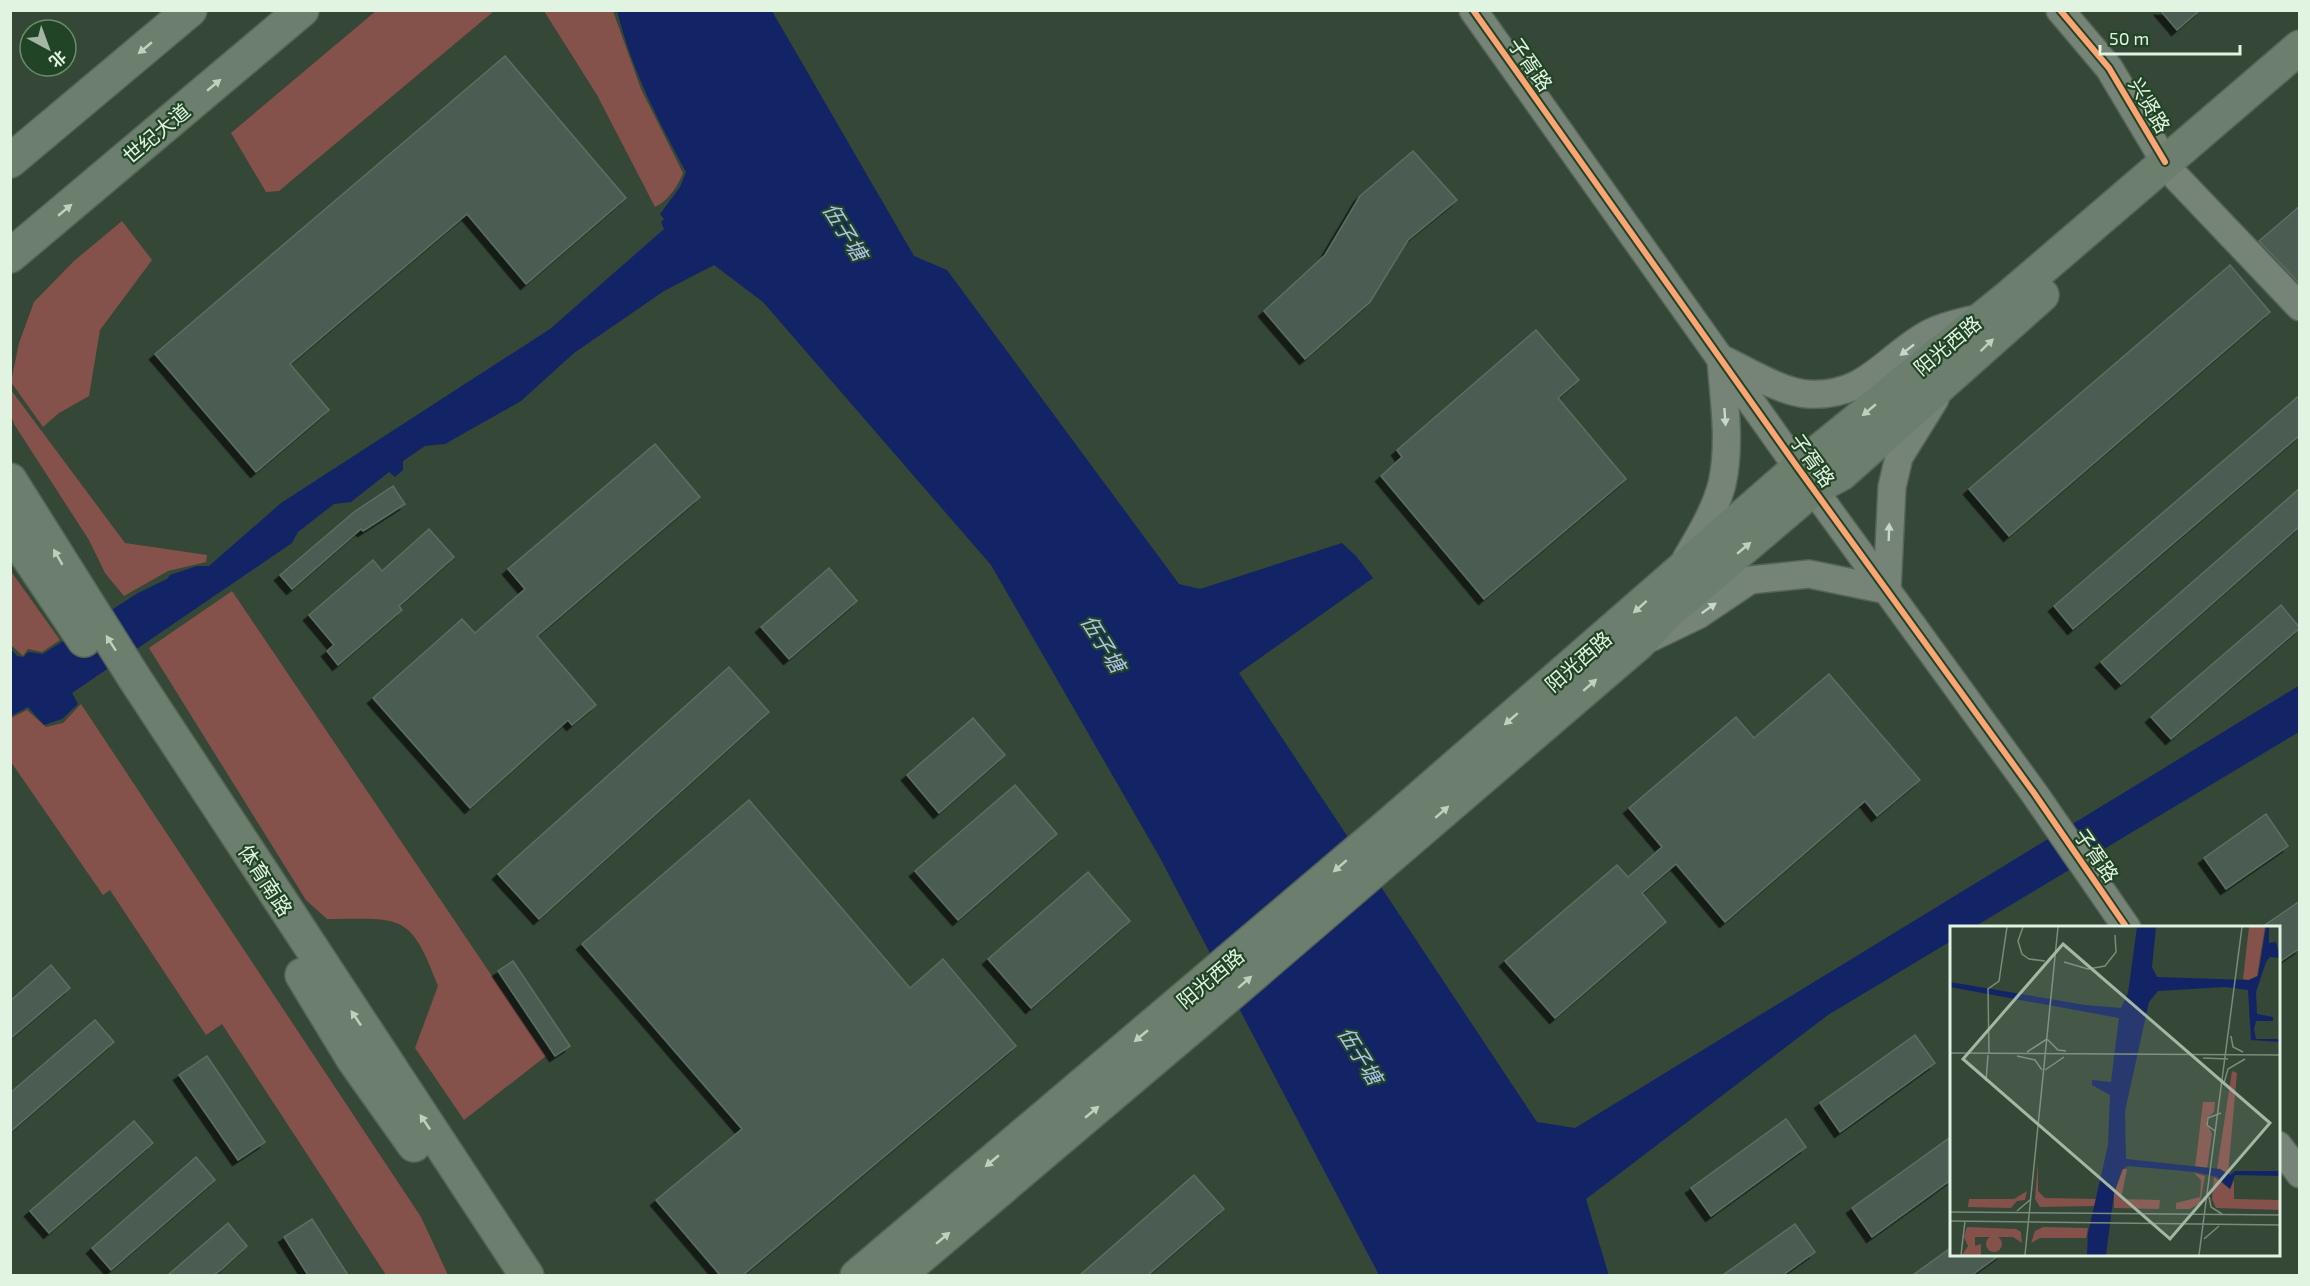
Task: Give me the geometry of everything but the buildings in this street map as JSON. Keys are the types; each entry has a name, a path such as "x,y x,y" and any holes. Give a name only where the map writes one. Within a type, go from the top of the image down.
{"main road":[{"path":"10,161 190,10"},
{"name":"世纪大道","path":"14,259 302,10"},
{"name":"阳光西路","path":"1391,840 1677,574 1806,479 1841,474 1944,385 2300,47"},
{"name":"阳光西路","path":"898,1275 1193,1009 1391,840 1639,644 1665,615 1806,479 1979,318 2300,74"},
{"name":"体育南路","path":"12,481 79,614"},
{"name":"体育南路","path":"10,530 79,614 527,1275"},
{"name":"体育南路","path":"126,684 353,1059 508,1275"},
{"name":"阳光西路","path":"856,1275 1193,1009"}],"street":[{"name":"子胥路","path":"1473,10 1806,479 2034,793 2126,926"},
{"name":"兴贤路","path":"2060,10 2109,68 2171,170 2300,307"},
{"path":"1677,574 1707,523 1722,484 1726,438 1721,359 1769,382 1806,394 1839,391 1873,377 1929,333 1979,318"},
{"path":"1639,644 1698,615 1750,580 1809,574 1887,590 1892,487 1899,457 1944,385"},
{"path":"2280,1148 2300,1174"}],"shaded area":[{"path":"377,10 494,11 279,191 266,192 231,133"},
{"path":"544,11 613,11 641,89 683,173 672,193 655,207 597,95"},
{"path":"122,221 152,260 100,330 89,396 59,413 43,427 11,382 19,343 34,302 74,261"},
{"path":"11,390 125,543 207,555 206,562 168,571 124,596 105,573 89,540 14,424 11,415"},
{"path":"10,570 60,640 42,652 28,649 23,656 11,645"},
{"path":"232,591 546,1056 464,1120 415,1048 438,986 419,944 410,932 400,925 372,919 327,919 306,900 149,648"},
{"path":"81,704 421,1217 448,1275 386,1275 222,1024 206,1035 110,890 103,895 11,762 11,718 27,710 46,727 63,723"}],"water":[{"name":"伍子塘","path":"617,10 772,11 914,256 947,270 1179,584 1200,589 1342,543 1356,556 1373,578 1239,673 1537,1122 1575,1128 2300,685 2299,732 1976,926 1950,926 1950,942 1828,1015 1586,1199 1609,1276 1379,1275 1159,856 991,565 763,302 714,265 664,291 574,353 521,401 445,444 425,446 403,461 403,470 395,477 389,472 351,502 334,504 298,532 292,543 72,693 78,704 62,719 44,725 28,707 11,716 11,649 17,656 24,657 28,652 43,654 138,593 167,579 170,575 197,566 209,566 281,503 550,329 664,229 661,222 664,219 660,214 680,187 686,172 638,73"}],"cycle path":[{"path":"1473,10 1798,468 2034,793 2126,926"},
{"path":"2060,10 2109,68 2165,162"}]}
